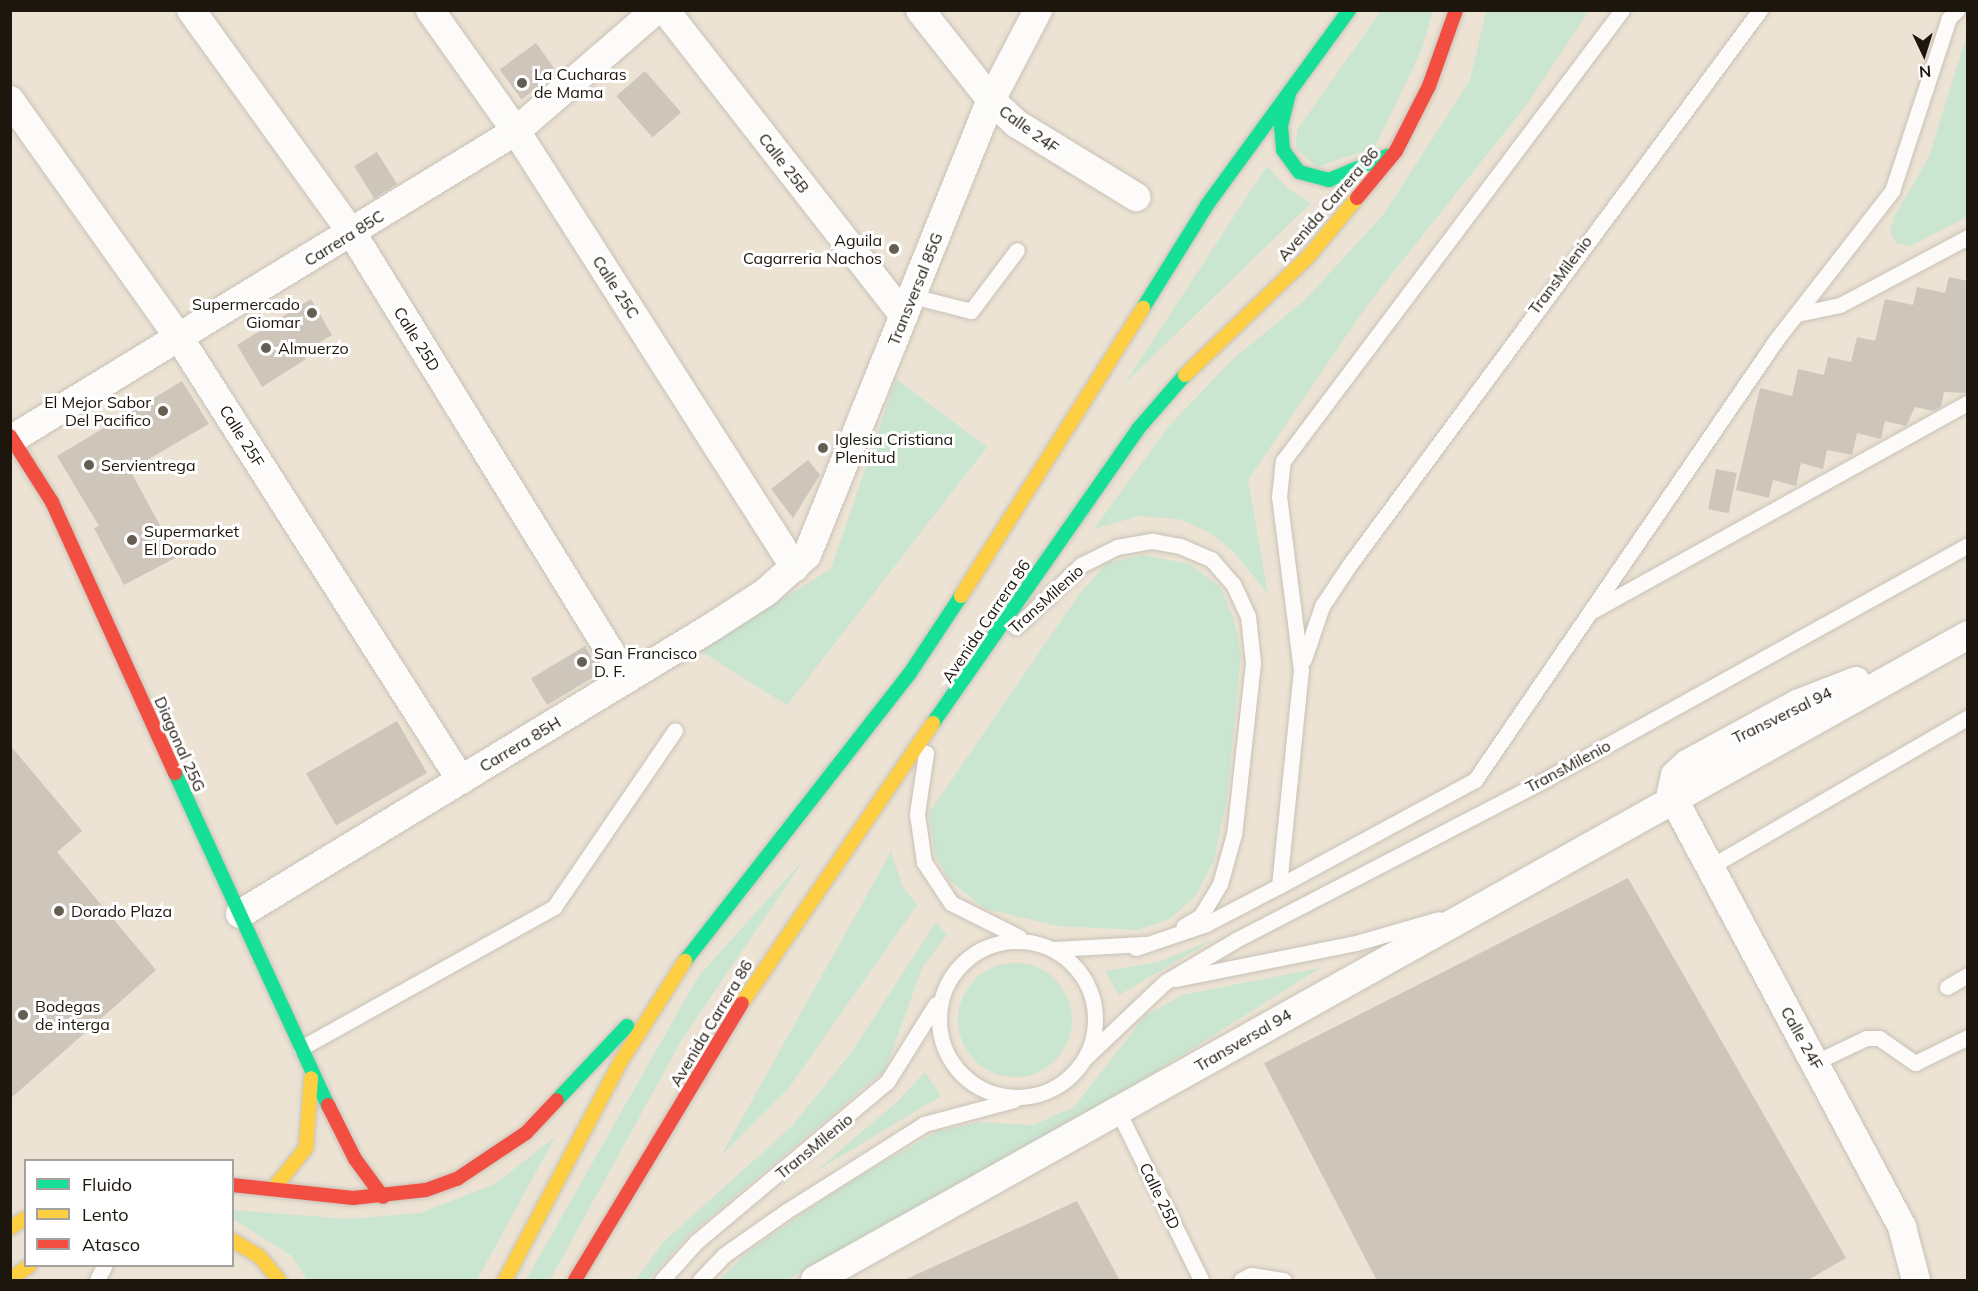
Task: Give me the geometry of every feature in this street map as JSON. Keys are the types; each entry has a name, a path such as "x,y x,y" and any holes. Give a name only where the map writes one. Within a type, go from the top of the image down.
{"main road":[{"name":"Avenida Carrera 86","path":"505,1281 621,1061 671,979 910,673 1207,205 1292,84 1349,10"},
{"name":"Avenida Carrera 86","path":"574,1281 612,1225 764,966 1172,385 1308,257 1396,151 1429,86 1456,10"},
{"path":"1292,84 1281,126 1284,150 1299,172 1313,179 1341,178 1396,151"},
{"name":"Diagonal 25G","path":"11,437 52,502 311,1070 362,1171 383,1197"},
{"path":"234,1185 383,1197 457,1179 507,1149 671,979"},
{"name":"Diagonal 25G","path":"273,1189 306,1148 311,1070"},
{"path":"10,1228 24,1219"},
{"path":"594,1281 612,1225"},
{"path":"234,1241 259,1256 279,1281"},
{"path":"10,1279 28,1267"}],"street":[{"name":"Calle 25D","path":"191,10 352,233 627,679"},
{"name":"Calle 25C","path":"430,10 516,131 795,567"},
{"name":"Carrera 85C","path":"11,437 180,339 516,131 656,10"},
{"name":"Calle 25B","path":"665,10 908,306"},
{"name":"Calle 24F","path":"920,10 991,100 1041,141 1136,197"},
{"name":"Transversal 85G","path":"795,567 815,540 837,492 908,306 991,100 1038,10"},
{"name":"Calle 25F","path":"10,100 180,339 461,780"},
{"name":"Carrera 85H","path":"240,914 627,679 795,567"},
{"name":"Transversal 94","path":"815,1281 1672,802 1671,784 1687,764 1797,704 1961,639"},
{"name":"Calle 24F","path":"1672,802 1816,1062 1902,1227 1916,1281"}],"lane":[{"name":"TransMilenio","path":"1301,670 1279,497 1284,461 1622,10"},
{"name":"TransMilenio","path":"1279,886 1301,670 1322,606 1760,10"},
{"name":"TransMilenio","path":"1054,950 1136,948 1216,920 1475,780 1797,314 1892,192 1949,18 1957,10"},
{"path":"1797,314 1840,305 1968,237"},
{"path":"908,306 971,311 1017,250"},
{"name":"TransMilenio","path":"1589,613 1968,403"},
{"name":"TransMilenio","path":"976,664 1081,565 1117,547 1152,541 1180,546 1211,559 1233,584 1248,616 1252,663 1234,834 1220,884 1201,916 1136,948"},
{"name":"TransMilenio","path":"1086,1057 1164,982 1326,889 1546,779 1968,545"},
{"path":"1707,868 1968,717"},
{"path":"700,1281 724,1255 785,1212 924,1124 1050,1090 1086,1057 1095,1009 1074,964 1054,950 951,903 924,862 917,814 919,773 934,726"},
{"path":"301,1048 554,907 675,730"},
{"path":"1164,982 1356,943 1480,908"},
{"path":"1026,1097 999,1095 974,1085 954,1067 940,1035 942,991 956,968 977,950 1003,941 1030,941"},
{"path":"1947,987 1968,975"},
{"name":"TransMilenio","path":"662,1281 696,1242 888,1082 942,991"},
{"path":"1816,1062 1866,1038 1879,1038 1915,1063 1968,1037"},
{"name":"Calle 25D","path":"1118,1111 1201,1281"},
{"path":"97,1281 104,1267"},
{"path":"1241,1281 1251,1275 1284,1281"}],"green space":[{"path":"1381,11 1433,11 1421,51 1375,147 1317,167 1296,148 1297,130"},
{"path":"1486,11 1589,11 1527,104 1368,304 1248,480 1268,594 1233,551 1209,532 1179,519 1139,516 1094,529 1169,426 1234,358 1305,300 1384,214 1470,80"},
{"path":"1967,34 1967,217 1910,246 1896,243 1890,231 1894,217 1929,157"},
{"path":"1267,166 1287,188 1311,203 1125,383"},
{"path":"896,379 987,447 787,705 699,650 831,569"},
{"path":"1143,555 1190,564 1220,587 1234,620 1241,654 1227,798 1214,860 1196,895 1170,919 1137,930 1058,926 986,909 949,880 935,855 929,813 1078,596 1107,563"},
{"path":"891,852 903,887 917,905 788,1089 721,1156"},
{"path":"805,858 681,1041 550,1280 526,1280 698,977"},
{"path":"936,922 947,935 922,968 885,1070 689,1235 648,1280 636,1280 663,1242 792,1126 851,1053"},
{"path":"1214,939 1119,995 1105,971 1158,962"},
{"path":"1015,963 1037,967 1055,980 1068,998 1072,1020 1068,1042 1055,1060 1037,1073 1015,1077 993,1073 975,1060 962,1042 958,1020 962,998 975,980 993,967"},
{"path":"1320,968 1087,1115 787,1280 719,1280 750,1250 846,1184 938,1131 980,1122 1032,1125 1073,1108 1145,1016 1182,995"},
{"path":"925,1072 941,1096 816,1171 898,1101"},
{"path":"555,1137 477,1280 307,1280 292,1256 234,1220 234,1210 349,1219 420,1213 495,1184"}],"building":[{"path":"536,43 558,73 521,99 500,69"},
{"path":"645,71 681,113 652,137 616,96"},
{"path":"377,152 397,184 374,199 354,166"},
{"path":"1949,277 1968,281 1968,393 1944,392 1941,407 1933,411 1915,407 1906,426 1885,421 1881,439 1857,433 1852,455 1827,450 1823,469 1801,463 1796,486 1773,480 1769,498 1736,490 1760,388 1792,396 1798,369 1824,375 1828,357 1851,362 1857,337 1875,341 1885,299 1913,305 1917,287 1945,293"},
{"path":"311,299 332,335 301,353 306,359 262,387 237,345"},
{"path":"182,381 209,424 130,470 177,557 124,585 94,528 99,526 57,456"},
{"path":"808,460 820,475 793,518 771,489"},
{"path":"1716,469 1737,473 1729,513 1708,509"},
{"path":"585,646 601,673 547,705 531,678"},
{"path":"397,721 427,773 336,825 306,774"},
{"name":"Dorado Plaza","path":"10,745 82,831 57,852 156,970 10,1099"},
{"path":"1628,878 1846,1258 1806,1281 1377,1281 1264,1063"},
{"path":"1077,1201 1120,1281 902,1281"}],"traffic: fast":[{"path":"1143,308 1207,205 1349,10"},
{"path":"1289,94 1281,126 1283,150 1299,172 1329,180 1387,156"},
{"path":"933,723 1138,429 1185,375"},
{"path":"685,961 910,673 961,596"},
{"path":"175,773 328,1105"},
{"path":"557,1100 627,1026"}],"traffic: slow":[{"path":"1185,375 1308,257 1357,198"},
{"path":"961,596 1143,308"},
{"path":"742,1003 933,723"},
{"path":"505,1280 621,1061 685,961"},
{"path":"273,1189 306,1148 311,1078"},
{"path":"10,1228 24,1219"},
{"path":"234,1241 259,1256 279,1280"},
{"path":"10,1279 28,1267"}],"traffic: jam":[{"path":"1357,198 1396,151 1429,86 1456,10"},
{"path":"10,436 52,502 175,773"},
{"path":"575,1280 742,1003"},
{"path":"234,1185 353,1198 426,1190 457,1179 526,1133 557,1100"},
{"path":"328,1105 355,1159 383,1197"}],"place":[{"name":"La Cucharas de Mama","path":"522,83"},
{"name":"Aguila Cagarreria Nachos","path":"894,249"},
{"name":"Supermercado Giomar","path":"312,313"},
{"name":"Almuerzo","path":"266,348"},
{"name":"El Mejor Sabor Del Pacifico","path":"163,411"},
{"name":"Iglesia Cristiana Plenitud","path":"823,448"},
{"name":"Servientrega","path":"89,465"},
{"name":"Supermarket El Dorado","path":"132,540"},
{"name":"San Francisco D. F.","path":"582,662"},
{"name":"Dorado Plaza","path":"59,911"},
{"name":"Bodegas de interga","path":"23,1015"}]}
